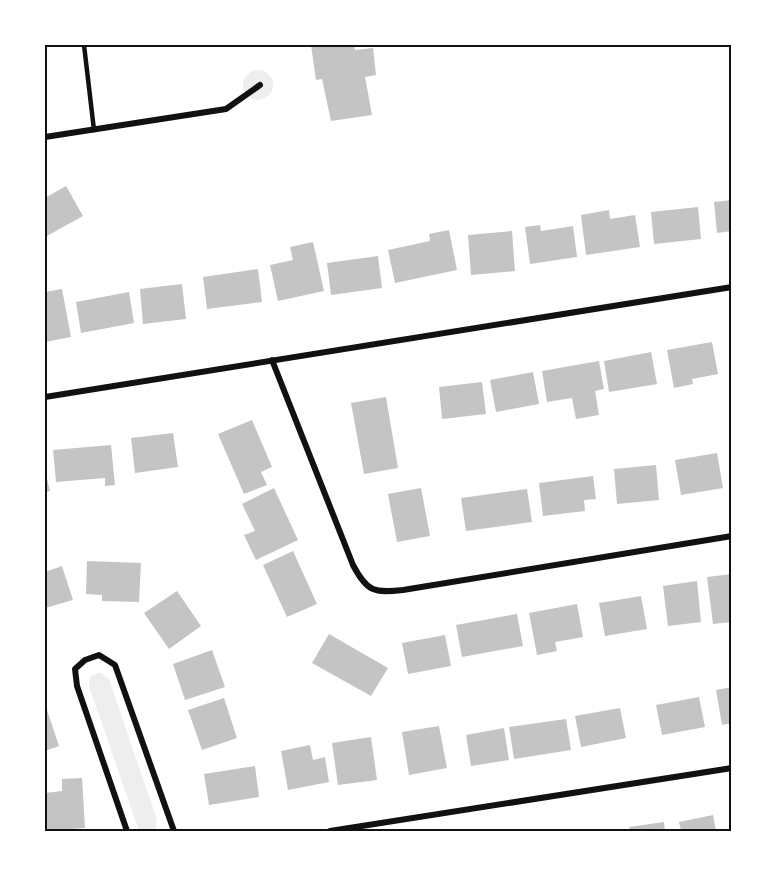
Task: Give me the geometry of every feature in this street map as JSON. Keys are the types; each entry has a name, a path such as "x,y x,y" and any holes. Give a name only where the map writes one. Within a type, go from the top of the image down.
{"street":[{"path":"45,137 226,109 260,85"},
{"path":"45,397 732,287"},
{"path":"272,360 353,565 362,582 374,591 404,590 732,536"},
{"path":"127,831 77,686 75,669 85,660 99,655 115,665 174,831"},
{"path":"330,831 732,768"}],"lane":[{"path":"84,45 94,130"}],"shaded area":[{"path":"258,70 264,71 272,79 272,91 264,99 258,100 252,99 244,91 243,85 244,79 252,71"},
{"path":"97,673 109,679 157,820 155,831 140,831 138,828 89,686 90,677"}],"building":[{"path":"311,45 354,45 355,50 373,48 376,75 365,77 372,115 331,121 322,79 316,80"},
{"path":"66,186 83,216 45,237 45,198"},
{"path":"732,200 732,231 717,233 714,202"},
{"path":"698,207 701,239 654,244 651,212"},
{"path":"609,210 610,219 635,215 640,247 586,255 581,215"},
{"path":"540,225 541,231 573,226 577,257 530,264 525,227"},
{"path":"449,230 457,270 395,283 388,250 430,241 429,234"},
{"path":"512,231 515,271 471,275 468,235"},
{"path":"313,242 324,291 278,301 270,265 293,260 290,247"},
{"path":"378,256 382,288 331,295 327,263"},
{"path":"258,269 262,302 207,309 203,277"},
{"path":"182,284 186,319 143,324 140,289"},
{"path":"62,289 71,337 45,342 45,292"},
{"path":"129,292 134,323 81,333 76,302"},
{"path":"712,342 718,374 692,379 693,384 674,388 667,350"},
{"path":"651,352 657,384 609,392 604,361"},
{"path":"599,361 604,389 595,391 599,415 576,419 572,398 547,402 542,371"},
{"path":"533,372 539,404 496,412 490,380"},
{"path":"482,382 486,414 442,419 439,387"},
{"path":"386,397 398,468 364,474 351,403"},
{"path":"252,420 272,467 261,472 267,485 244,494 218,434"},
{"path":"173,433 178,467 135,473 131,438"},
{"path":"111,445 115,485 105,486 105,478 56,482 53,450"},
{"path":"717,453 723,488 681,495 675,460"},
{"path":"656,465 659,500 617,504 614,469"},
{"path":"45,470 50,491 45,492"},
{"path":"593,476 596,499 584,500 585,511 543,516 539,483"},
{"path":"274,488 298,540 256,560 244,535 255,531 242,504"},
{"path":"421,488 430,536 397,542 388,494"},
{"path":"527,489 532,522 466,531 461,498"},
{"path":"293,551 317,604 287,617 263,565"},
{"path":"87,561 141,563 139,602 102,601 102,595 86,594"},
{"path":"62,566 73,600 45,608 45,572"},
{"path":"732,574 732,622 713,624 707,577"},
{"path":"697,581 701,622 668,626 663,586"},
{"path":"177,591 201,626 169,649 144,613"},
{"path":"641,596 647,629 605,636 599,603"},
{"path":"577,604 583,637 555,642 557,651 537,655 529,613"},
{"path":"517,614 523,646 462,657 456,625"},
{"path":"329,634 388,668 371,696 312,663"},
{"path":"445,635 451,666 408,674 402,643"},
{"path":"212,650 225,687 185,700 173,664"},
{"path":"732,687 732,723 722,725 716,690"},
{"path":"699,697 705,727 662,735 656,705"},
{"path":"224,698 237,738 202,750 188,710"},
{"path":"45,704 59,746 45,751"},
{"path":"620,708 626,738 581,747 575,716"},
{"path":"566,719 571,750 514,759 509,727"},
{"path":"439,726 447,768 409,775 402,732"},
{"path":"504,728 509,760 471,766 466,735"},
{"path":"371,737 377,780 338,785 332,743"},
{"path":"310,745 313,760 325,757 329,782 288,790 281,751"},
{"path":"255,766 259,797 209,805 204,774"},
{"path":"82,778 85,828 45,831 45,793 62,791 62,779"},
{"path":"713,815 716,831 681,831 679,822"},
{"path":"664,822 665,831 630,831 629,827"}]}
